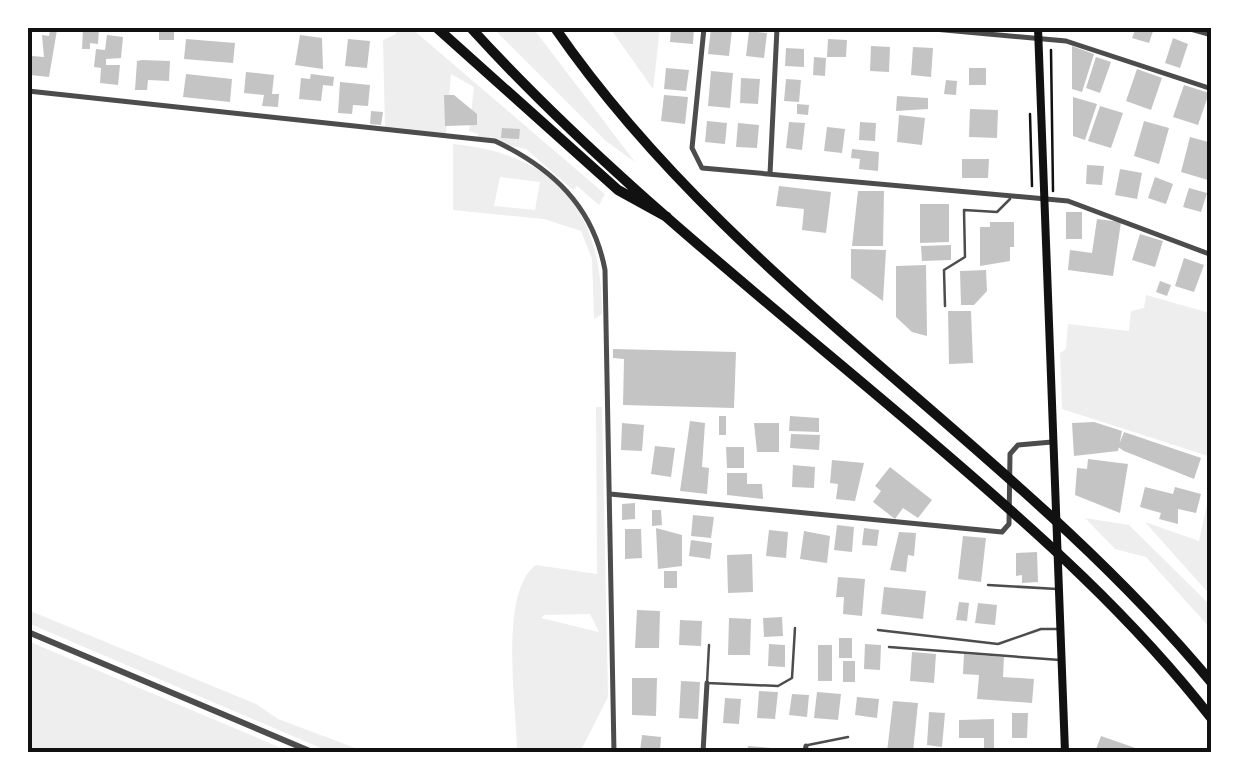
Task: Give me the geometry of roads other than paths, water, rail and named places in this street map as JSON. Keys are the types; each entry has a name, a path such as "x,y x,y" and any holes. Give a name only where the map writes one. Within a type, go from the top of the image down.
{"highway":[{"path":"437,28 618,190 672,218"},
{"path":"470,28 557,116 984,486 1108,600 1212,719"},
{"path":"555,28 622,119 688,193 760,262 1106,567 1212,683"}],"main road":[{"path":"1038,31 1063,752"}],"street":[{"path":"704,28 692,148 702,168 1010,199 1068,201 1212,255"},
{"path":"770,176 777,28"},
{"path":"922,28 1038,31 1212,89"},
{"path":"1187,28 1212,36"},
{"path":"28,90 495,141 527,156 570,194 600,244 607,315 614,752"},
{"path":"608,493 1002,532 1009,524 1011,451 1018,445 1052,442"},
{"path":"28,632 312,752"},
{"path":"703,752 707,683"}],"lane":[{"path":"945,306 944,270 965,257 964,210 997,212 1010,199"},
{"path":"988,585 1058,590"},
{"path":"708,644 707,683 789,684 795,664 795,628"},
{"path":"878,630 998,644 1042,629 1060,628"},
{"path":"889,647 1061,660"},
{"path":"806,749 848,737"}]}
